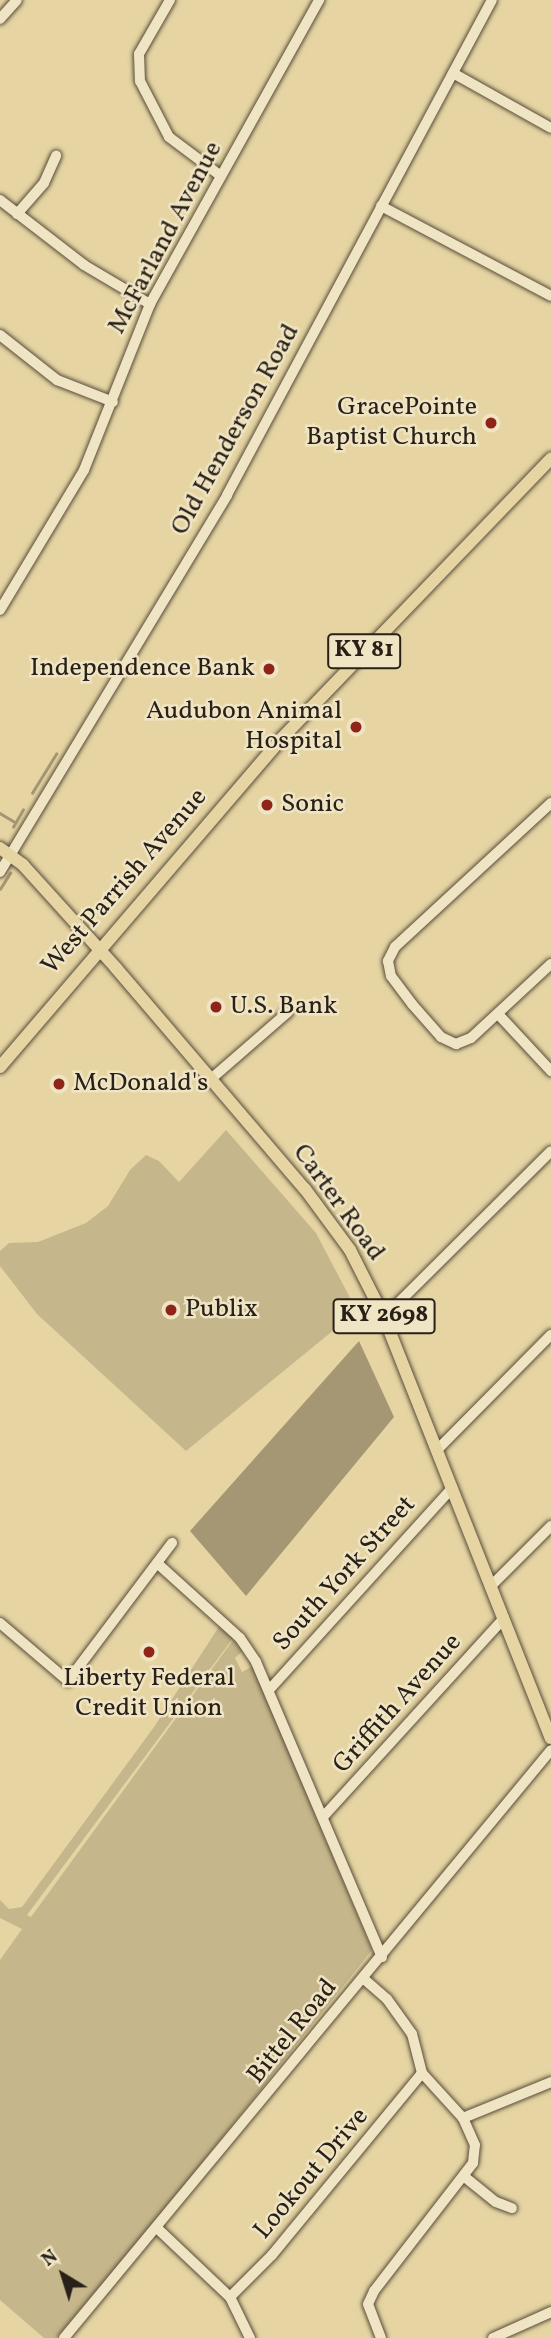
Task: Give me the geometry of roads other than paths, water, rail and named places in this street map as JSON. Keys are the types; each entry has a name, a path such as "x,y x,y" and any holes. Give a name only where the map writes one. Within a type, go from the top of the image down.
{"main road":[{"name":"West Parrish Avenue","path":"0,1067 97,948 312,706 551,458"},
{"name":"Carter Road","path":"5,851 97,948 330,1221 384,1317 551,1738"}],"street":[{"path":"0,19 16,0"},
{"path":"170,0 139,54 140,81 169,137 221,176"},
{"name":"McFarland Avenue","path":"1,606 84,470 150,303 319,0"},
{"name":"Old Henderson Road","path":"0,872 5,851 227,495 492,0"},
{"path":"453,73 551,128"},
{"path":"18,214 44,183 56,156"},
{"path":"0,200 84,265 150,303"},
{"path":"381,206 551,296"},
{"path":"0,335 57,380 113,402"},
{"path":"551,803 390,954 391,976 441,1037 456,1044 471,1038 551,964"},
{"path":"211,1079 288,1012"},
{"path":"498,1014 551,1071"},
{"path":"384,1317 551,1150"},
{"path":"437,1450 551,1335"},
{"name":"South York Street","path":"269,1690 452,1488"},
{"path":"491,1587 551,1526"},
{"path":"0,1623 68,1681 172,1543"},
{"path":"157,1563 240,1638 269,1690 382,1957"},
{"name":"Griffith Avenue","path":"323,1817 504,1618"},
{"name":"Bittel Road","path":"64,2338 158,2229 551,1749"},
{"path":"364,1979 387,1998 412,2034 422,2073 463,2118 475,2145 466,2178 374,2291 368,2304 371,2319 381,2338"},
{"name":"Lookout Drive","path":"230,2297 272,2255 422,2073"},
{"path":"463,2118 551,2082"},
{"path":"466,2178 496,2202 512,2208"},
{"path":"158,2229 230,2297 250,2338"},
{"path":"493,2338 551,2312"}],"waterway":[{"path":"32,793 56,754"},
{"path":"13,827 23,810"},
{"path":"0,813 15,822"},
{"path":"0,889 10,873"}],"place":[{"name":"GracePointe Baptist Church","path":"491,423"},
{"name":"Independence Bank","path":"269,669"},
{"name":"Audubon Animal Hospital","path":"356,727"},
{"name":"Sonic","path":"267,805"},
{"name":"U.S. Bank","path":"216,1007"},
{"name":"McDonald's","path":"59,1084"},
{"name":"Publix","path":"171,1310"},
{"name":"Liberty Federal Credit Union","path":"149,1652"}]}
